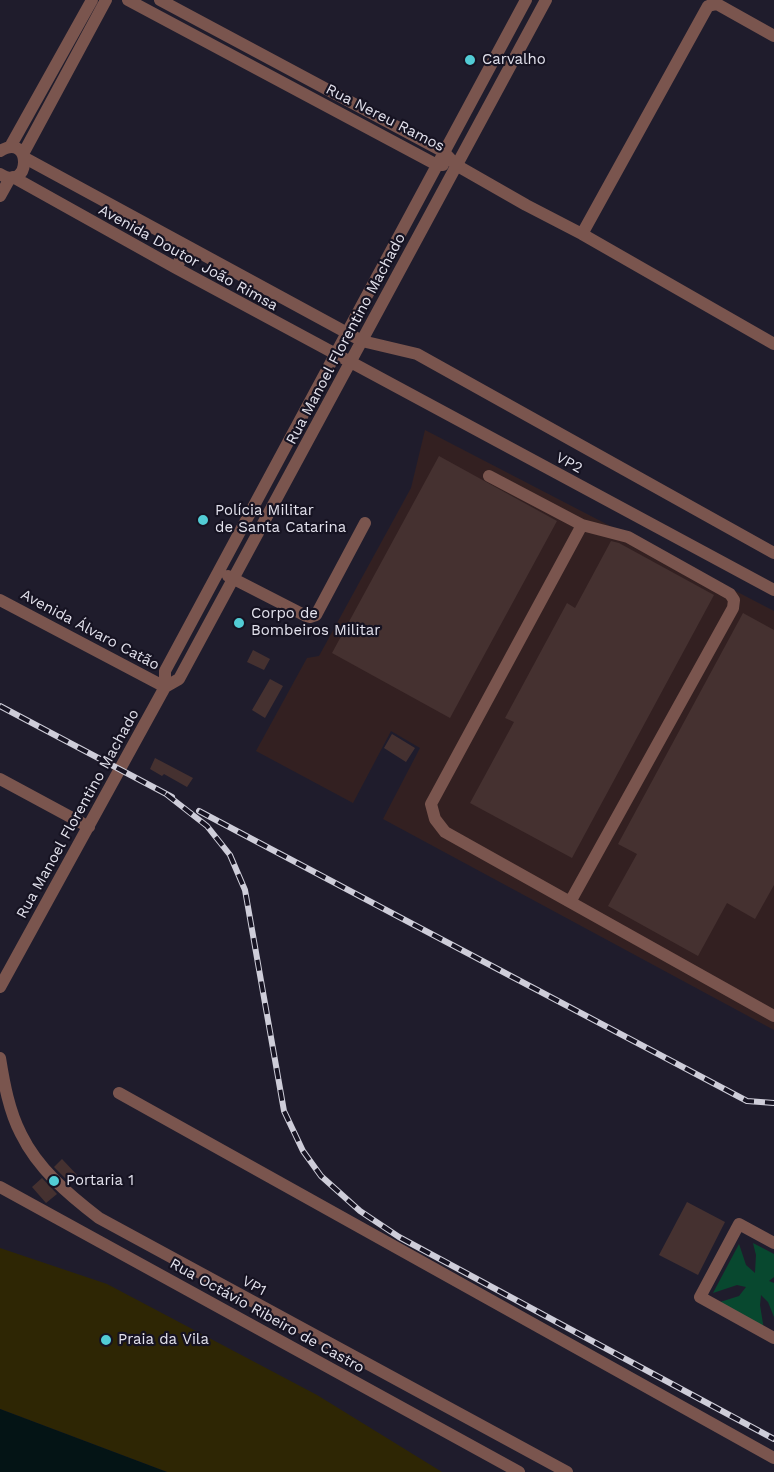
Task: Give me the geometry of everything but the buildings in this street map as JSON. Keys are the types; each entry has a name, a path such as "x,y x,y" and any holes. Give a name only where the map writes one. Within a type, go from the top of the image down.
{"street":[{"path":"0,196 8,176 21,172 24,168 24,156 92,0"},
{"path":"4,147 62,70 106,0"},
{"name":"Rua Nereu Ramos","path":"128,0 437,165 456,165"},
{"name":"Rua Nereu Ramos","path":"160,0 444,152 456,165"},
{"name":"Rua Manoel Florentino Machado","path":"0,987 165,687 165,671 526,0"},
{"name":"Rua Manoel Florentino Machado","path":"165,687 179,679 546,0"},
{"path":"582,234 708,6 717,4 774,36"},
{"path":"177,26 183,12"},
{"path":"271,76 278,63"},
{"name":"Avenida Doutor João Rimsa","path":"4,147 15,148 24,156 362,341 417,354 774,554"},
{"path":"456,165 774,344"},
{"name":"Avenida Doutor João Rimsa","path":"8,176 350,363"},
{"path":"176,268 187,246"},
{"name":"VP2","path":"350,363 774,590"},
{"path":"489,476 582,525 628,537 730,594 734,600 733,608 570,902"},
{"path":"245,522 260,530"},
{"path":"219,572 306,616 313,617 365,523"},
{"path":"582,525 431,804 435,819 445,832 774,1016"},
{"name":"Avenida Álvaro Catão","path":"0,600 165,687"},
{"path":"0,779 89,826"},
{"name":"VP1","path":"0,1058 10,1106 21,1135 64,1191 99,1218 567,1472"},
{"path":"119,1093 774,1458"},
{"name":"Rua Octávio Ribeiro de Castro","path":"0,1187 519,1472"},
{"path":"774,1243 739,1224 700,1298 774,1338"}],"shaded area":[{"path":"425,430 774,611 774,1030 383,819 420,748 391,731 353,803 256,751 307,658 319,656 411,488"},
{"path":"0,1409 167,1472 0,1472"}],"green space":[{"path":"753,1243 774,1254 774,1277 769,1281 774,1283 774,1317 768,1302 761,1295 760,1305 764,1330 717,1303 739,1296 746,1287 737,1285 713,1293 739,1244 746,1265 755,1273 756,1255"}],"sand":[{"name":"Praia da Vila","path":"0,1248 107,1284 317,1395 442,1472 167,1472 0,1409"}],"railway":[{"path":"0,706 172,797"},
{"path":"166,794 207,826 230,855 245,890 284,1111 303,1151 321,1176 360,1211 399,1237 774,1439"},
{"path":"199,811 747,1101 774,1103"}],"place":[{"name":"Carvalho","path":"470,60"},
{"name":"Polícia Militar de Santa Catarina","path":"203,520"},
{"name":"Corpo de Bombeiros Militar","path":"239,623"},
{"name":"Portaria 1","path":"54,1181"},
{"name":"Praia da Vila","path":"106,1340"}]}
